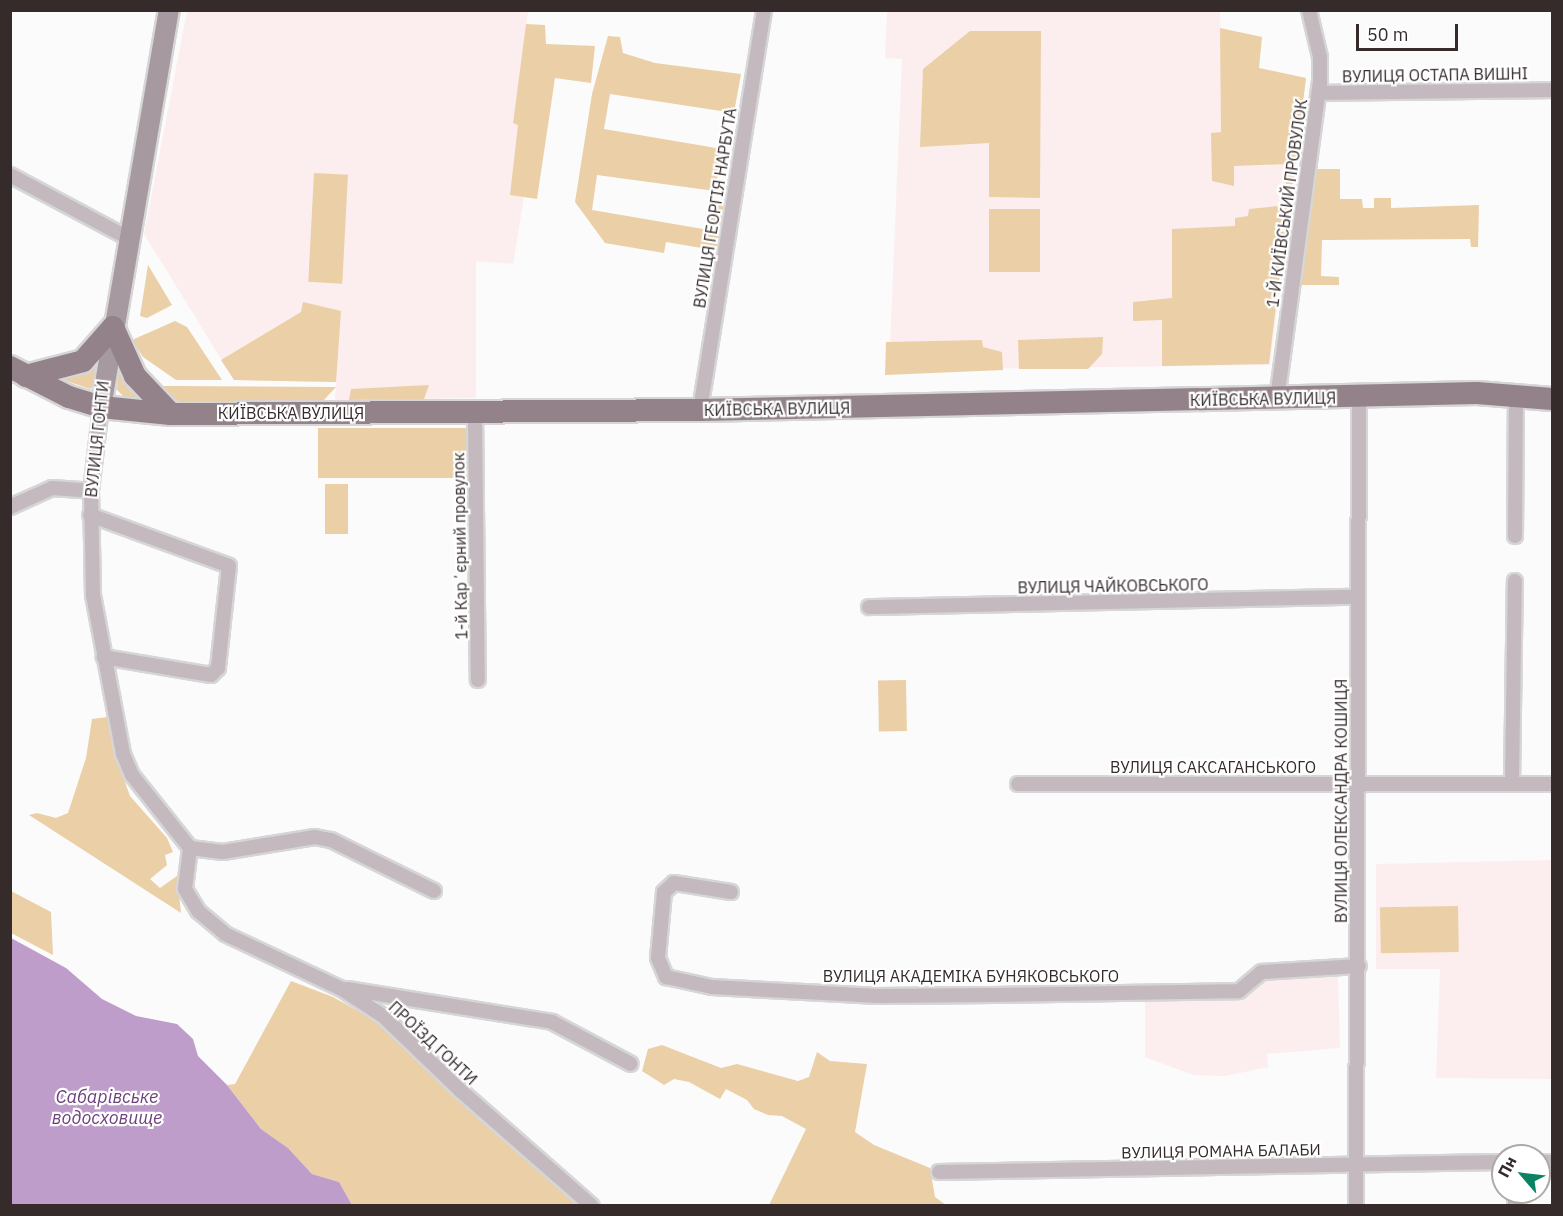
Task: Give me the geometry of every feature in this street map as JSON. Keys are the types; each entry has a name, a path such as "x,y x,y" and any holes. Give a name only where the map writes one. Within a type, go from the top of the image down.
{"main road":[{"path":"18,372 83,361 113,327 135,376 171,414"},
{"name":"КИЇВСЬКА ВУЛИЦЯ","path":"18,372 101,407 171,414 700,410 1516,394 1552,399"}],"street":[{"name":"ВУЛИЦЯ ГОНТИ","path":"169,10 113,327 101,407 90,515 93,595 103,657 128,765 190,848"},
{"name":"ВУЛИЦЯ ГЕОРГІЯ НАРБУТА","path":"700,410 764,10"},
{"name":"1-Й КИЇВСЬКИЙ ПРОВУЛОК","path":"1277,399 1319,93 1320,57 1309,10"},
{"name":"ВУЛИЦЯ ОСТАПА ВИШНІ","path":"1319,93 1552,90"},
{"path":"10,175 128,238"},
{"path":"1515,536 1516,394"},
{"name":"ВУЛИЦЯ ОЛЕКСАНДРА КОШИЦЯ","path":"1356,1206 1359,966 1355,783 1359,397"},
{"name":"1-й Карʼєрний провулок","path":"475,412 478,680"},
{"path":"10,507 52,489 91,491"},
{"path":"90,515 229,566 218,668 211,675 103,657"},
{"path":"1512,784 1515,581"},
{"name":"ВУЛИЦЯ ЧАЙКОВСЬКОГО","path":"869,607 1358,597"},
{"name":"ВУЛИЦЯ САКСАГАНСЬКОГО","path":"1018,784 1552,784"},
{"path":"190,848 223,852 315,837 331,840 434,891"},
{"name":"ПРОЇЗД ГОНТИ","path":"190,848 185,889 198,911 225,934 340,988 383,1016 461,1091 591,1206"},
{"name":"ВУЛИЦЯ АКАДЕМІКА БУНЯКОВСЬКОГО","path":"731,892 674,883 664,892 658,958 666,977 712,987 878,996 994,995 1239,991 1262,972 1359,966"},
{"path":"340,988 552,1022 631,1064"},
{"name":"ВУЛИЦЯ РОМАНА БАЛАБИ","path":"939,1172 1491,1162"}],"shaded area":[{"path":"187,11 528,11 513,123 535,129 513,264 476,261 476,398 335,400 336,382 234,380 144,234"},
{"path":"887,11 1220,11 1221,53 1262,70 1306,78 1270,365 889,370 902,59 885,58"},
{"path":"526,24 545,25 546,44 595,46 591,83 555,78 537,199 510,195 518,125 513,123"},
{"path":"1220,28 1262,37 1259,68 1306,78 1293,184 1286,184 1288,164 1234,166 1234,186 1212,181 1211,133 1221,132"},
{"path":"970,31 1041,31 1040,198 989,197 989,143 920,147 923,69"},
{"path":"608,36 620,37 623,53 655,63 741,74 734,113 610,94 604,129 722,149 715,191 597,175 592,210 709,230 713,199 725,202 719,251 666,242 664,253 605,243 575,202 592,94"},
{"path":"1314,169 1340,169 1340,199 1362,199 1363,208 1374,208 1374,198 1391,198 1391,208 1479,205 1478,247 1471,247 1470,239 1322,240 1321,276 1339,277 1339,285 1298,285"},
{"path":"314,173 348,175 342,284 308,282"},
{"path":"1288,205 1269,364 1162,366 1162,320 1133,321 1133,302 1172,298 1172,229 1235,226 1235,218 1248,216 1249,209"},
{"path":"989,209 1040,209 1040,272 989,272"},
{"path":"148,265 172,305 147,318 140,316"},
{"path":"303,302 341,311 336,382 234,380 221,360 301,312"},
{"path":"175,321 187,327 222,380 176,380 143,357 132,340"},
{"path":"1103,337 1102,354 1088,369 1019,369 1018,340"},
{"path":"982,340 983,347 1002,352 1003,370 885,375 886,342"},
{"path":"98,361 97,382 90,389 64,380"},
{"path":"119,365 142,399 125,398 117,390"},
{"path":"429,385 424,399 349,400 351,389"},
{"path":"150,386 336,387 323,401 183,402 162,397"},
{"path":"318,428 470,428 470,478 318,478"},
{"path":"325,484 348,484 348,534 325,534"},
{"path":"878,680 906,680 907,731 879,731"},
{"path":"107,717 113,749 130,796 167,838 173,852 165,855 167,865 150,879 160,888 177,876 181,913 29,815 37,813 56,818 68,813 86,758 92,719"},
{"path":"1552,860 1552,1079 1436,1078 1440,969 1376,969 1376,864"},
{"path":"11,891 51,912 53,955 11,933"},
{"path":"1458,906 1459,952 1381,953 1380,907"},
{"path":"1325,970 1326,976 1338,975 1340,1048 1267,1054 1268,1067 1225,1076 1193,1075 1145,1057 1145,995 1242,997 1269,977 1289,977 1292,971"},
{"path":"291,981 333,997 378,1022 586,1205 352,1205 339,1182 312,1174 288,1148 261,1129 227,1085 235,1084"},
{"path":"662,1045 721,1068 737,1064 798,1081 809,1077 817,1052 830,1061 867,1064 855,1132 874,1145 930,1168 935,1197 946,1205 769,1205 806,1129 782,1116 768,1115 754,1109 747,1100 726,1089 720,1099 689,1082 674,1079 664,1085 642,1071 648,1049"}],"water":[{"name":"Сабарівське водосховище","path":"11,938 66,968 102,999 136,1016 177,1024 193,1039 198,1056 227,1085 261,1129 288,1148 312,1174 339,1182 352,1205 11,1205"}]}
